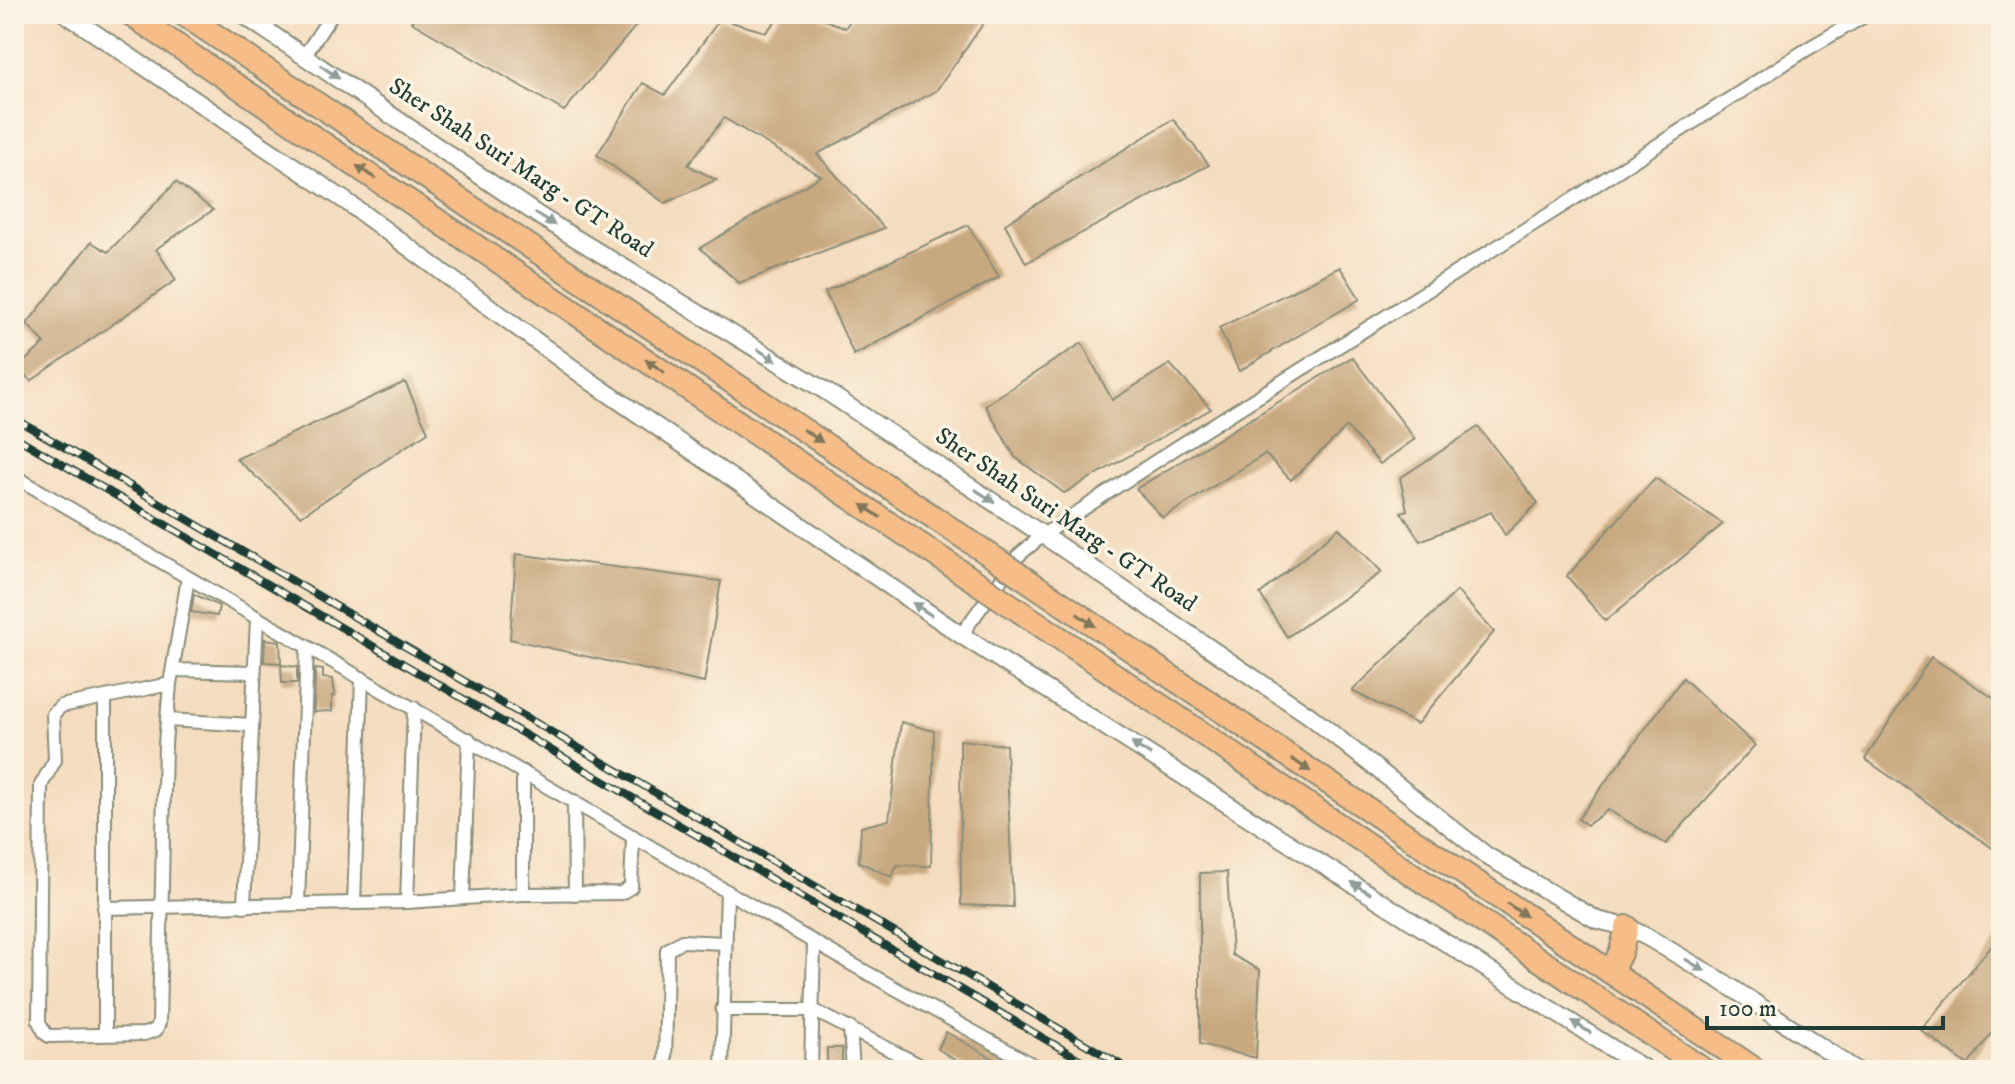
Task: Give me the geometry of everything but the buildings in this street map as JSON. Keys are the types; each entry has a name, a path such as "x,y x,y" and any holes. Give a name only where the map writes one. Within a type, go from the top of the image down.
{"highway":[{"path":"130,14 1704,1070"},
{"path":"183,14 1756,1070"},
{"path":"1611,972 1627,927"}],"street":[{"path":"66,14 347,202 593,383 961,635 1646,1070"},
{"name":"Sher Shah Suri Marg - GT Road","path":"242,14 541,217 827,392 1043,535 1310,716 1487,856 1597,920 1627,927 1723,982 1856,1070"},
{"path":"305,55 332,14"},
{"path":"961,635 1018,556 1043,535 1809,48 1868,14"},
{"path":"14,476 814,942 1042,1070"},
{"path":"170,684 61,706 53,714 55,760 41,785 39,1022 49,1036 144,1034 156,1030 159,1023 167,720 188,578"},
{"path":"244,906 257,618"},
{"path":"298,904 307,647"},
{"path":"173,670 254,672"},
{"path":"354,903 362,678"},
{"path":"105,698 105,1034"},
{"path":"407,902 414,708"},
{"path":"167,720 252,725"},
{"path":"463,898 469,739"},
{"path":"523,772 523,894"},
{"path":"574,801 575,894"},
{"path":"104,908 407,902 628,891 632,880 633,836"},
{"path":"722,1070 727,891"},
{"path":"665,1070 667,950 682,941 725,943"},
{"path":"811,1070 814,942"},
{"path":"722,1010 813,1010 929,1070"},
{"path":"850,1028 853,1070"}],"railway":[{"path":"14,418 1130,1070"},
{"path":"14,436 1098,1070"}]}
